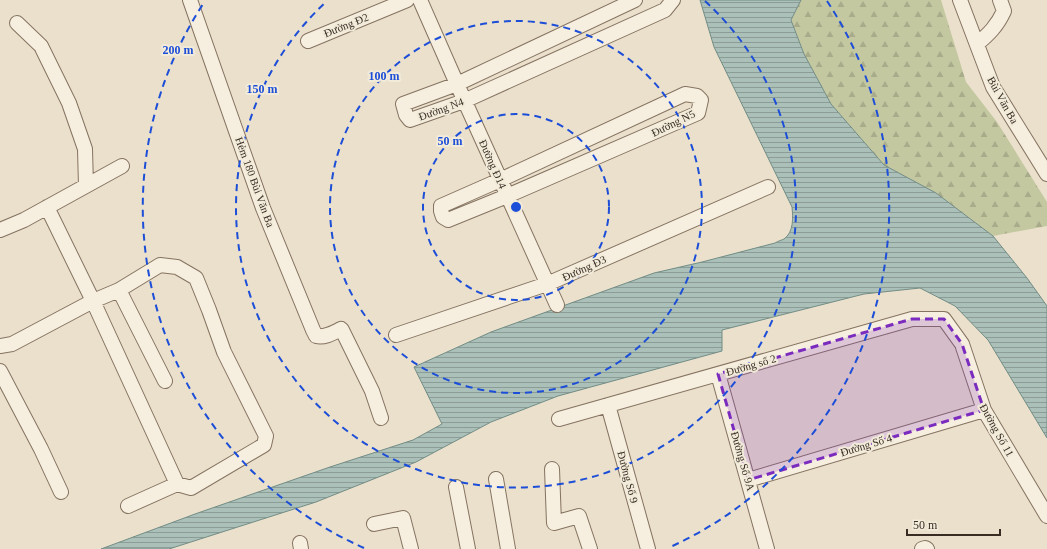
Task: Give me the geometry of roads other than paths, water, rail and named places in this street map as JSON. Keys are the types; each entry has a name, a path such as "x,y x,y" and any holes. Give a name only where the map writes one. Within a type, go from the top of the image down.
{"street":[{"name":"Hẻm 180 Bùi Văn Ba","path":"190,0 263,208 313,330 316,336 322,337 341,329 343,331 372,391 381,418"},
{"name":"Đường Đ2","path":"308,41 407,0"},
{"name":"Đường Đ14","path":"420,0 456,84 557,305"},
{"name":"Đường N4","path":"635,0 456,84 403,104 406,115 410,120 464,101 665,10 673,0"},
{"name":"Bùi Văn Ba","path":"960,0 993,87 1044,165"},
{"path":"977,44 1000,21 1004,11 1000,0"},
{"path":"17,23 41,46 68,103 85,149 86,186"},
{"name":"Đường N5","path":"685,94 697,96 701,100 698,113 507,196 448,220 443,217 441,211 441,206 685,94"},
{"path":"0,230 47,208 122,166"},
{"name":"Đường Đ3","path":"396,335 547,284 768,187"},
{"path":"47,208 93,301 177,484"},
{"path":"0,346 12,344 93,301 119,290 160,265 177,267 196,278 210,310 224,352 266,436 264,445 191,488 177,484 128,506"},
{"path":"119,290 165,381"},
{"name":"Đường số 2","path":"559,419 912,319 944,319"},
{"name":"Đường Số 11","path":"944,319 962,344 984,410 1047,516"},
{"path":"0,371 41,449 61,492"},
{"name":"Đường Số 9A","path":"718,374 767,549"},
{"name":"Đường Số 9","path":"608,406 648,549"},
{"name":"Đường Số 4","path":"748,480 984,410"},
{"path":"552,469 554,523 579,516 590,549"},
{"path":"496,479 508,549"},
{"path":"456,487 468,549"},
{"path":"374,524 403,518 411,549"},
{"path":"922,549 927,549"}],"water":[{"path":"700,0 801,0 791,20 804,54 831,104 884,165 936,193 993,236 1027,278 1047,306 1047,438 988,340 955,306 920,288 864,294 722,330 722,351 558,396 491,422 416,462 316,502 169,549 101,549 195,514 413,440 442,424 414,367 491,332 654,273 775,243 784,239 790,232 792,224 792,207 714,47"}]}
